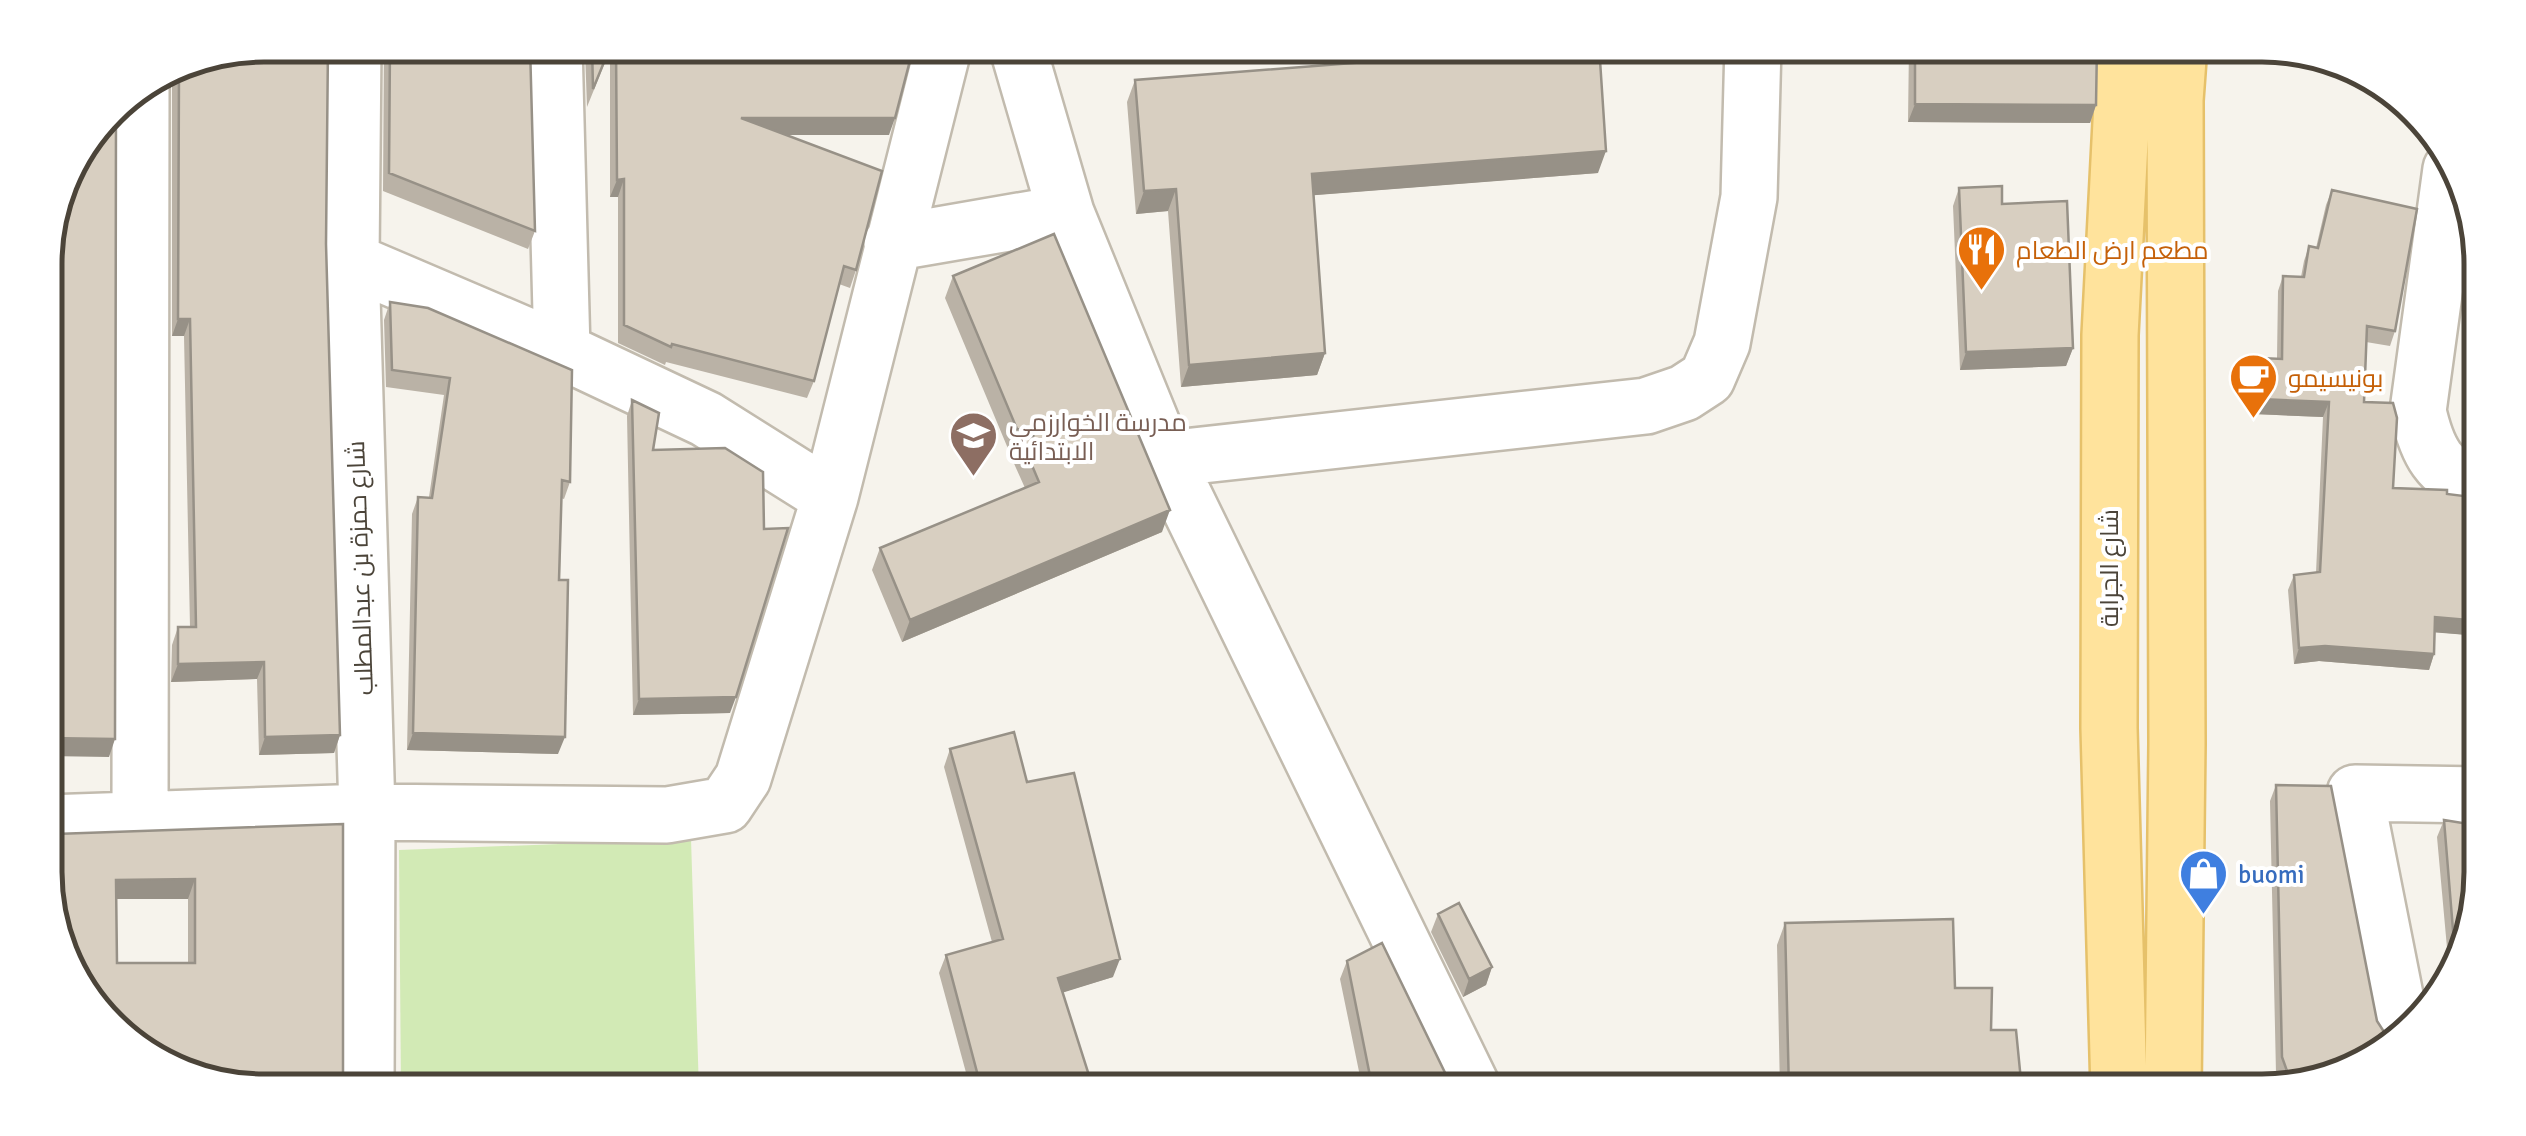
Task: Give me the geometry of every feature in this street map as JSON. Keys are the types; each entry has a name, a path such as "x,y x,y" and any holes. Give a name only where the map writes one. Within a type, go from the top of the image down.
{"main road":[{"name":"شارع الجرابة","path":"2118,1073 2108,728 2110,374 2124,62"},
{"path":"2172,1073 2178,744 2178,62"}],"street":[{"name":"شارع حمزة بن عبدالمطلب","path":"353,62 352,261 367,812 366,1074"},
{"path":"554,62 562,351"},
{"path":"62,823 367,812 667,815 725,805 742,778 830,497 940,62"},
{"path":"1022,62 1066,213 1166,460 1465,1073"},
{"path":"1166,460 1646,406 1684,393 1707,378 1722,343 1748,197 1753,62"},
{"path":"140,821 141,105"},
{"path":"2449,190 2418,411 2424,438 2448,474 2464,482"},
{"path":"892,243 1066,213"},
{"path":"352,261 562,351 706,419 830,497"},
{"path":"2399,1018 2356,794 2464,795"}],"green space":[{"path":"691,839 698,1074 401,1074 399,850"}],"building":[{"path":"328,62 326,244 340,735 265,737 264,662 178,664 178,627 196,627 190,319 178,319 179,82 238,64"},
{"path":"390,62 530,62 535,231 389,173"},
{"path":"592,62 604,62 593,89"},
{"path":"616,62 910,62 895,118 741,118 882,171 856,270 844,266 814,381 672,344 671,347 624,325 624,179 617,180"},
{"path":"1366,62 1600,62 1606,151 1312,174 1325,353 1189,365 1176,189 1144,191 1135,80"},
{"path":"1915,62 2097,62 2096,105 1915,104"},
{"path":"116,128 115,739 62,738 64,238 83,175"},
{"path":"2002,186 2002,204 2067,201 2073,348 1966,352 1959,188"},
{"path":"2332,190 2417,209 2395,331 2367,326 2364,402 2393,403 2397,418 2393,488 2447,490 2447,494 2464,496 2464,620 2435,617 2434,654 2325,646 2299,648 2294,575 2320,572 2329,402 2259,399 2261,358 2282,359 2283,276 2304,277 2309,246 2318,248"},
{"path":"1054,234 1170,510 910,620 880,548 1039,482 1020,437 1033,437 1034,433 1017,429 953,276"},
{"path":"390,302 428,308 572,370 570,482 562,480 559,580 568,580 565,737 413,733 418,497 432,498 450,378 392,370"},
{"path":"632,400 659,413 653,450 725,448 763,472 764,529 788,528 736,697 639,699"},
{"path":"1014,732 1027,782 1074,773 1120,959 1058,978 1088,1074 977,1074 946,955 1003,939 950,749"},
{"path":"2276,785 2331,786 2377,1021 2384,1032 2351,1053 2301,1070 2287,1072 2282,1057"},
{"path":"2444,820 2464,823 2463,885 2453,934"},
{"path":"343,824 343,1074 265,1074 212,1067 187,1058 142,1032 104,994 78,949 69,924 62,834","holes":["195,879 195,963 117,963 116,880"]},
{"path":"1459,903 1492,967 1469,979 1438,914"},
{"path":"1953,919 1955,988 1992,988 1991,1030 2016,1030 2020,1073 1789,1073 1785,923"},
{"path":"1382,943 1445,1073 1369,1073 1347,961"}],"place":[{"name":"مطعم ارض الطعام","path":"1981,292"},
{"name":"بونيسيمو","path":"2253,420"},
{"name":"مدرسة الخوارزمي الابتدائية","path":"974,478"},
{"name":"buomi","path":"2203,916"}]}
